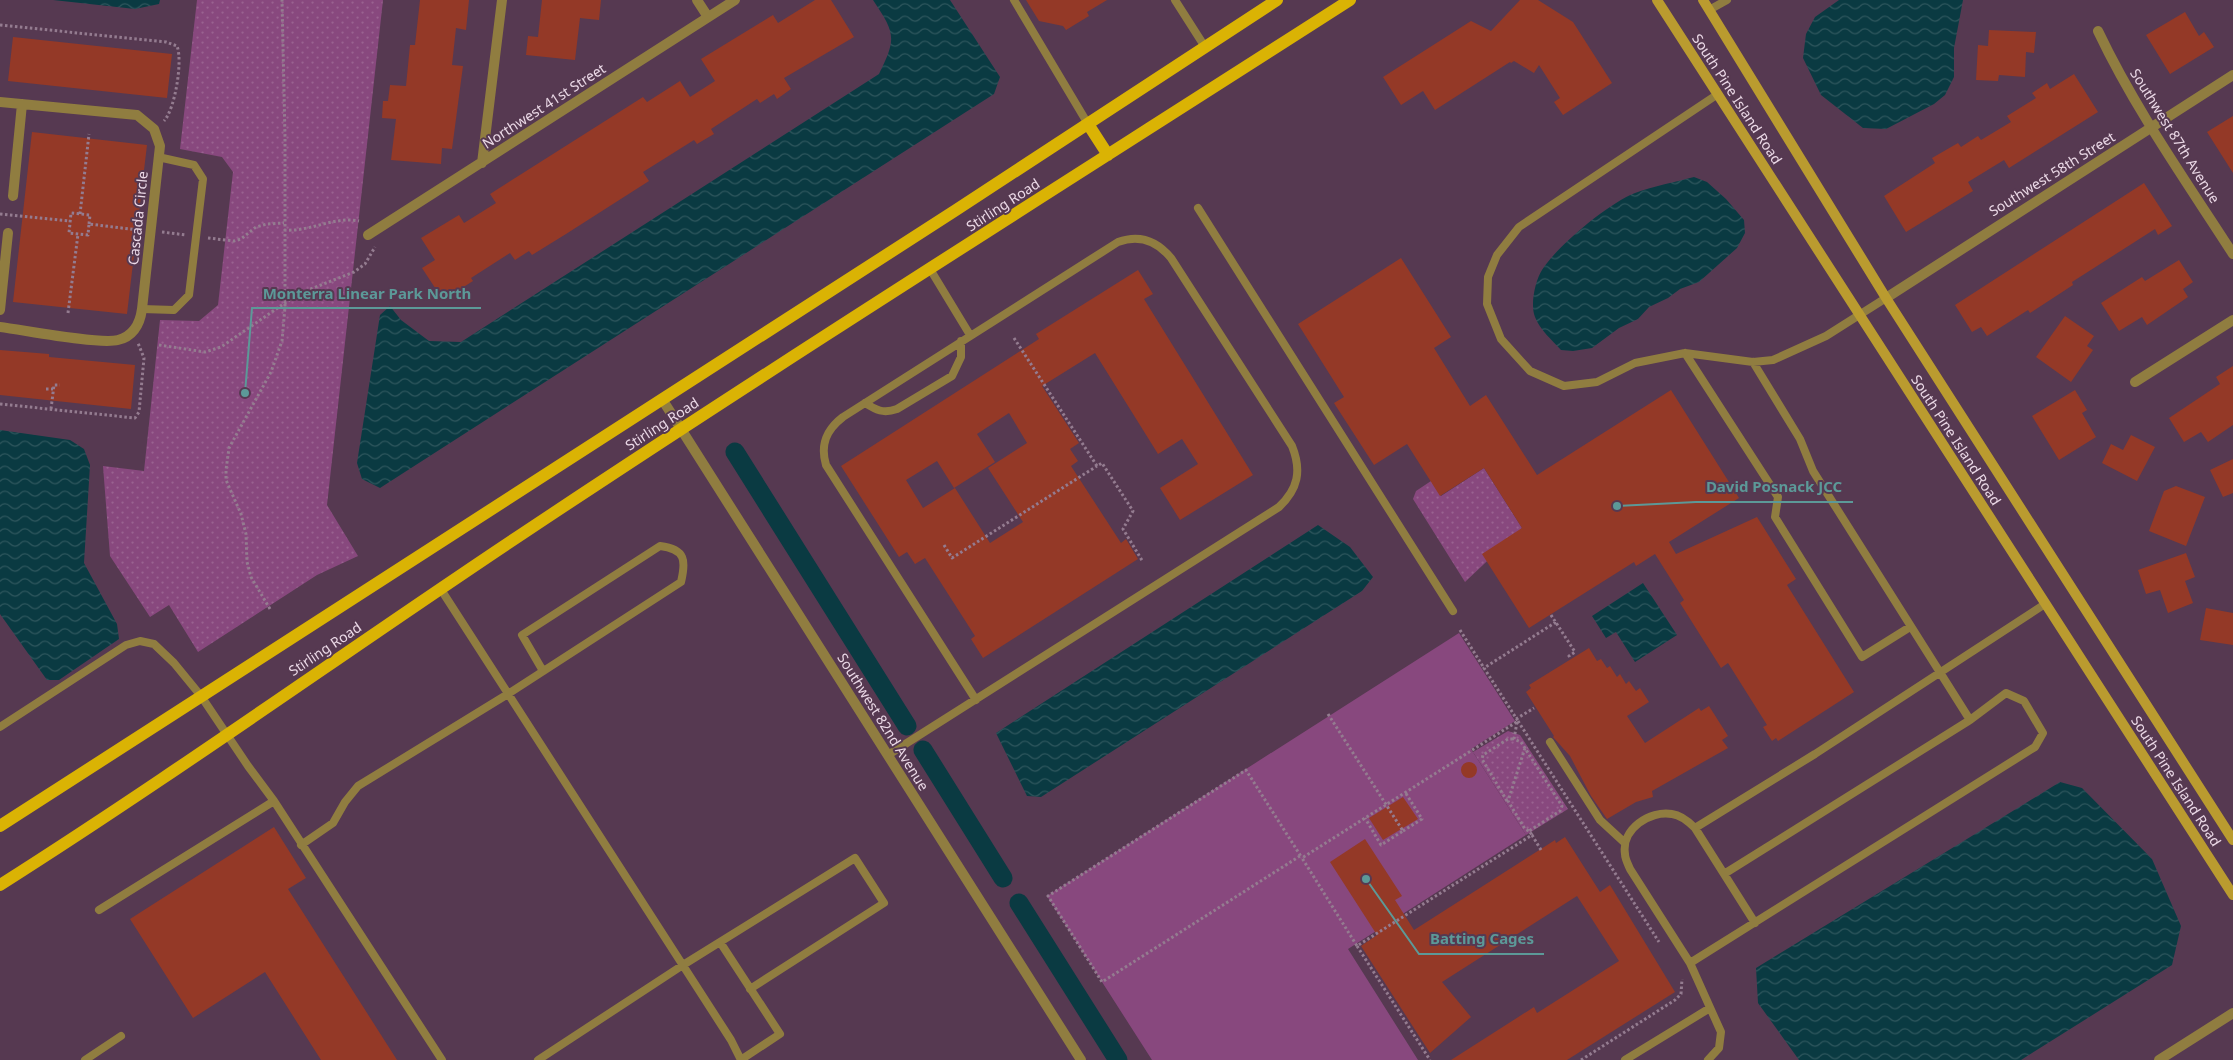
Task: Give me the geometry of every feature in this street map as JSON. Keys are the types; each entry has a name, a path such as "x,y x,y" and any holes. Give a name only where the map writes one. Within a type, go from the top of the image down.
{"main road":[{"name":"Stirling Road","path":"0,826 1277,0"},
{"name":"Stirling Road","path":"0,886 440,588 681,429 1350,0"},
{"name":"South Pine Island Road","path":"1657,0 2233,895"},
{"name":"South Pine Island Road","path":"1703,0 1886,298 2233,840"},
{"path":"1088,124 1108,155"}],"street":[{"path":"482,163 502,0"},
{"path":"697,0 708,17"},
{"name":"Northwest 41st Street","path":"368,236 735,0"},
{"name":"Southwest 87th Avenue","path":"2098,31 2152,127 2233,254"},
{"name":"Southwest 58th Street","path":"1886,298 2233,75"},
{"name":"Cascada Circle","path":"0,102 137,115 146,120 158,138 158,157 142,309 138,327 131,334 109,342 0,327"},
{"path":"13,196 22,104"},
{"path":"0,310 8,233"},
{"path":"2135,382 2233,320"},
{"name":"Southwest 82nd Avenue","path":"662,399 1081,1060"},
{"path":"2159,1060 2233,1012"}],"lane":[{"path":"1014,0 1088,124"},
{"path":"1175,0 1205,47"},
{"path":"1709,10 1727,0"},
{"path":"1718,94 1519,227 1497,255 1488,277 1487,304 1501,339 1530,371 1564,386 1597,382 1635,363 1685,353 1753,362 1772,360 1826,336 1886,298"},
{"path":"142,309 174,310 189,295 203,179 194,165 158,157"},
{"path":"1198,208 1453,611"},
{"path":"888,755 976,700 1279,507 1294,489 1299,468 1292,446 1176,266 1163,248 1154,243 1134,238 1118,242 865,403 833,425 827,433 824,445 826,465 976,700"},
{"path":"930,269 970,335"},
{"path":"865,403 878,411 888,412 897,409 952,376 961,357 961,341"},
{"path":"1685,353 1778,497 1775,517 1862,657 1910,627"},
{"path":"1753,362 1800,439 1813,471 1938,673 1970,720"},
{"path":"302,845 333,823 345,802 358,786 508,694 681,582 685,564 680,553 672,548 660,546 522,635 543,671"},
{"path":"440,588 742,1059 780,1034 720,942"},
{"path":"1695,828 1815,754 2045,604"},
{"path":"0,727 126,645 140,641 154,644 202,696 274,801 442,1060"},
{"path":"1690,963 2035,747 2043,733 2024,701 2006,693 1970,720 1724,874"},
{"path":"1550,742 1604,826 1625,843"},
{"path":"99,910 274,801"},
{"path":"1708,1060 1719,1048 1721,1032 1690,963 1630,869 1625,854 1625,843 1640,822 1662,814 1674,814 1695,828 1755,923"},
{"path":"538,1060 683,965 856,858 884,903 750,989"},
{"path":"1626,1060 1710,1008"},
{"path":"86,1060 121,1036"}],"path":[{"path":"270,609 251,577 247,562 246,534 241,514 226,480 226,470 233,440 278,358 282,341 285,302 282,0"},
{"path":"0,25 173,44 177,46 179,55 174,104 163,122"},
{"path":"80,214 89,134"},
{"path":"71,213 90,215 88,235 69,233 70,221 71,213"},
{"path":"0,214 70,221"},
{"path":"284,230 310,229 340,220 358,221"},
{"path":"89,224 141,230"},
{"path":"207,238 234,241 241,239 256,227 267,224 284,224"},
{"path":"158,232 186,236"},
{"path":"68,312 78,234"},
{"path":"159,345 206,352 213,349 242,333 298,294 324,282 354,272 364,264 375,246"},
{"path":"1014,338 1097,466"},
{"path":"0,404 131,418 138,416 144,358 143,351 136,340"},
{"path":"51,409 54,385 60,385"},
{"path":"46,389 53,389"},
{"path":"944,545 952,558 1102,463 1133,511 1123,529 1143,562"},
{"path":"1551,614 1575,652 1569,656 1571,659"},
{"path":"1484,668 1556,622"},
{"path":"1460,630 1664,948"},
{"path":"1430,1060 1357,946 1301,857 1246,770 1048,896 1102,982 1301,857 1386,805 1534,708"},
{"path":"1328,714 1403,831"},
{"path":"1514,739 1517,720"},
{"path":"1529,831 1560,811 1562,806 1520,741 1508,739 1483,755 1482,759 1525,829 1529,831 1541,850"},
{"path":"1508,801 1525,748"},
{"path":"1364,818 1381,845 1422,819 1405,792"},
{"path":"1357,946 1532,835"},
{"path":"1580,1060 1675,1000 1681,994 1683,986 1679,973"}],"shaded area":[{"path":"197,0 383,0 327,505 358,556 317,575 198,652 169,605 150,617 110,556 103,466 144,471 160,320 199,321 218,305 233,172 222,157 180,149"},
{"path":"1484,468 1522,528 1465,582 1413,499 1416,491 1431,481 1441,496"},
{"path":"1459,633 1515,721 1471,749 1526,835 1348,949 1418,1060 1152,1060 1047,896"},
{"path":"1508,731 1520,735 1568,809 1526,835 1473,752"}],"water":[{"path":"53,0 160,0 159,4 135,9"},
{"path":"873,0 950,0 1000,77 994,94 380,488 362,479 357,463 380,315 390,306 401,320 429,341 461,342 879,74 889,52 891,36 886,20"},
{"path":"1839,0 1963,0 1954,48 1954,77 1945,95 1934,104 1886,129 1863,128 1821,95 1803,58 1806,34 1815,17"},
{"path":"1694,177 1707,182 1726,199 1744,220 1745,233 1737,248 1699,282 1680,289 1668,298 1649,307 1638,319 1619,328 1592,348 1573,351 1561,350 1540,326 1535,317 1533,306 1537,280 1549,260 1584,226 1624,198 1650,188"},
{"path":"0,430 70,440 84,449 90,465 84,563 117,624 119,639 59,680 47,680 0,614"},
{"path":"1318,525 1350,547 1373,577 1362,591 1041,797 1027,796 996,733"},
{"path":"1643,583 1677,635 1635,662 1616,632 1606,638 1592,616"},
{"path":"2060,782 2082,788 2152,859 2181,926 2172,965 2021,1060 1799,1060 1758,1003 1756,968"}],"building":[{"path":"420,0 469,0 466,30 456,28 452,65 463,66 452,149 442,148 441,164 391,160 396,119 382,118 383,101 388,101 390,85 406,86 410,45 415,45"},
{"path":"542,0 601,0 599,20 580,18 575,60 526,55 528,36 538,37"},
{"path":"815,0 831,0 854,37 784,78 791,89 777,99 774,94 760,103 757,99 711,129 714,134 697,144 694,140 643,172 649,181 532,255 529,251 515,260 510,253 471,278 473,281 443,300 422,268 435,260 421,238 459,215 464,223 496,203 490,194 643,97 647,102 680,81 690,97 715,81 701,59 773,15 778,23"},
{"path":"1026,0 1107,0 1087,12 1089,16 1066,30 1063,26 1039,21"},
{"path":"1520,0 1538,0 1573,22 1612,83 1563,115 1554,102 1560,98 1539,65 1534,73 1514,61 1435,110 1423,91 1401,105 1383,77 1471,21 1491,31"},
{"path":"2185,12 2199,36 2204,32 2214,47 2170,74 2146,35"},
{"path":"1989,30 2036,32 2034,53 2026,52 2025,77 1999,75 1998,81 1976,80 1978,45 1988,46"},
{"path":"13,37 172,54 167,98 8,81"},
{"path":"2074,74 2098,112 2009,168 2004,160 1968,182 1973,191 1906,232 1884,196 1935,163 1932,158 1958,143 1961,147 1978,136 1981,140 2011,122 2007,116 2036,98 2032,93 2047,83 2050,89"},
{"path":"2233,116 2233,173 2207,132"},
{"path":"32,132 147,145 127,314 13,302"},
{"path":"2144,183 2172,226 2158,235 2155,229 2072,282 2073,285 2030,313 2028,310 1987,336 1981,327 1972,332 1955,305"},
{"path":"1401,258 1451,337 1434,348 1470,406 1486,395 1537,475 1671,390 1739,498 1669,542 1676,554 1757,517 1796,579 1787,585 1854,692 1778,741 1776,738 1772,741 1763,727 1767,725 1728,663 1721,668 1680,603 1684,600 1655,554 1636,566 1634,562 1529,628 1482,554 1522,528 1484,468 1440,496 1407,444 1374,465 1334,403 1344,397 1298,324"},
{"path":"2179,260 2193,282 2183,289 2188,297 2147,325 2142,317 2119,331 2101,303 2142,277 2145,281"},
{"path":"1138,270 1153,294 1144,299 1253,475 1180,520 1160,488 1198,464 1182,439 1158,454 1095,353 1042,386 1079,443 1070,449 1078,461 1071,466 1121,543 1126,539 1138,559 983,658 971,639 975,636 925,558 915,564 907,552 899,557 841,466 1039,339 1036,334","holes":["1009,413 1027,443 988,468 1023,522 990,543 955,488 923,508 906,480 937,461 954,488 995,462 977,434"]},
{"path":"2065,316 2094,336 2087,346 2093,350 2071,382 2036,357"},
{"path":"0,350 49,354 49,357 135,365 131,409 0,395"},
{"path":"2233,366 2233,425 2208,442 2201,432 2184,442 2169,418 2220,384 2216,377"},
{"path":"2075,390 2087,410 2082,413 2096,437 2059,460 2032,416"},
{"path":"2131,435 2155,447 2137,481 2102,463 2111,444 2123,450"},
{"path":"2233,459 2233,493 2223,497 2210,470"},
{"path":"2176,486 2205,497 2186,546 2149,531 2164,491"},
{"path":"2186,553 2195,577 2185,581 2193,603 2168,613 2160,590 2146,594 2138,570"},
{"path":"2206,608 2233,613 2233,645 2200,640"},
{"path":"1589,648 1597,661 1601,659 1607,668 1610,666 1617,677 1620,674 1626,684 1629,681 1636,691 1640,688 1649,702 1627,716 1645,743 1699,708 1701,711 1709,706 1728,736 1722,740 1728,748 1652,791 1653,797 1636,802 1607,819 1591,796 1570,756 1553,737 1526,692 1531,688 1529,685"},
{"path":"1469,762 1475,764 1477,770 1475,776 1469,778 1463,776 1461,770 1463,764"},
{"path":"1403,797 1418,819 1383,840 1369,818"},
{"path":"274,827 306,878 288,889 397,1060 321,1060 265,972 193,1018 130,919"},
{"path":"1565,837 1600,892 1610,885 1675,992 1567,1060 1451,1060 1534,1007 1537,1013 1619,961 1577,896 1442,982 1471,1017 1430,1053 1361,946 1377,935 1330,862 1365,839 1402,896 1395,900 1414,930 1555,840 1556,843"}],"waterway":[{"path":"735,452 907,726"},
{"path":"923,750 1003,878"},
{"path":"1019,903 1118,1060"}],"place":[{"name":"Monterra Linear Park North","path":"245,393"},
{"name":"David Posnack JCC","path":"1617,506"},
{"name":"Batting Cages","path":"1366,879"}]}
